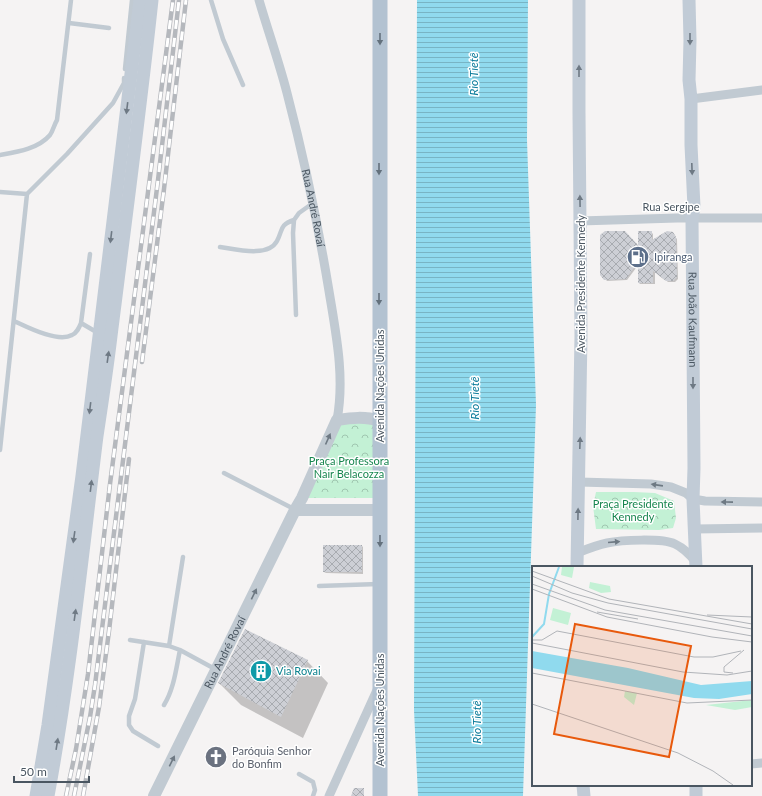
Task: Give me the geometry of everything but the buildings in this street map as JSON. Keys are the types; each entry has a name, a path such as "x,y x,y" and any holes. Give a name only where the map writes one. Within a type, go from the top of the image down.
{"main road":[{"path":"36,796 68,587 140,0"},
{"path":"48,796 59,732 83,554 113,323 152,0"},
{"name":"Avenida Nações Unidas","path":"380,0 380,796"},
{"name":"Avenida Presidente Kennedy","path":"577,566 581,335 579,0"},
{"name":"Rua João Kaufmann","path":"689,0 689,80 692,99 691,145 694,207 692,218 693,499 696,565"},
{"path":"583,786 584,796"}],"street":[{"name":"Rua André Rovaí","path":"154,796 302,498 336,420 340,387 340,371 335,325 321,242 287,92 259,0"},
{"path":"692,99 762,90"},
{"name":"Rua Sergipe","path":"580,221 762,218"},
{"path":"336,420 360,417 379,421"},
{"path":"579,482 651,484 671,487 686,493 693,499 705,501 762,502"},
{"path":"295,510 380,510"},
{"path":"695,529 762,528"},
{"path":"577,553 615,541 660,541 674,543 688,552 696,565"},
{"path":"329,796 366,716 379,683"},
{"path":"752,764 762,763"}],"lane":[{"path":"0,155 39,145 50,134 57,120 71,0"},
{"path":"0,450 27,194 67,154 113,103 124,83 132,0"},
{"path":"211,0 223,39 243,85"},
{"path":"69,23 109,28"},
{"path":"0,192 27,194"},
{"path":"296,315 293,233 294,220 304,208 313,203"},
{"path":"220,247 249,251 270,248 277,242 280,232 286,223 294,220"},
{"path":"14,321 40,332 65,338 73,335 78,330 81,323 90,254"},
{"path":"81,323 99,334"},
{"path":"224,473 295,510"},
{"path":"169,646 183,557"},
{"path":"319,586 380,584"},
{"path":"130,640 169,646 180,650 217,670"},
{"path":"144,642 135,699 129,725 133,731 158,746"},
{"path":"164,705 168,698 174,679 180,650"},
{"path":"299,774 313,782 315,790 313,796"}],"green space":[{"name":"Praça Professora Nair Belacozza","path":"337,420 379,421 380,498 302,498"},
{"name":"Praça Presidente Kennedy","path":"596,492 655,493 674,501 676,518 673,528 659,530 596,529 593,506"}],"water":[{"name":"Rio Tietê","path":"417,0 528,0 527,140 536,405 523,796 418,796 414,710"}],"railway":[{"path":"66,796 76,749 88,674 110,484 173,0"},
{"path":"74,796 95,685 179,0"},
{"path":"142,362 186,0"},
{"path":"83,796 99,707 129,459"}],"place":[{"name":"Ipiranga","path":"638,257"},
{"name":"Via Rovai","path":"261,671"},
{"name":"Paróquia Senhor do Bonfim","path":"216,757"}]}
